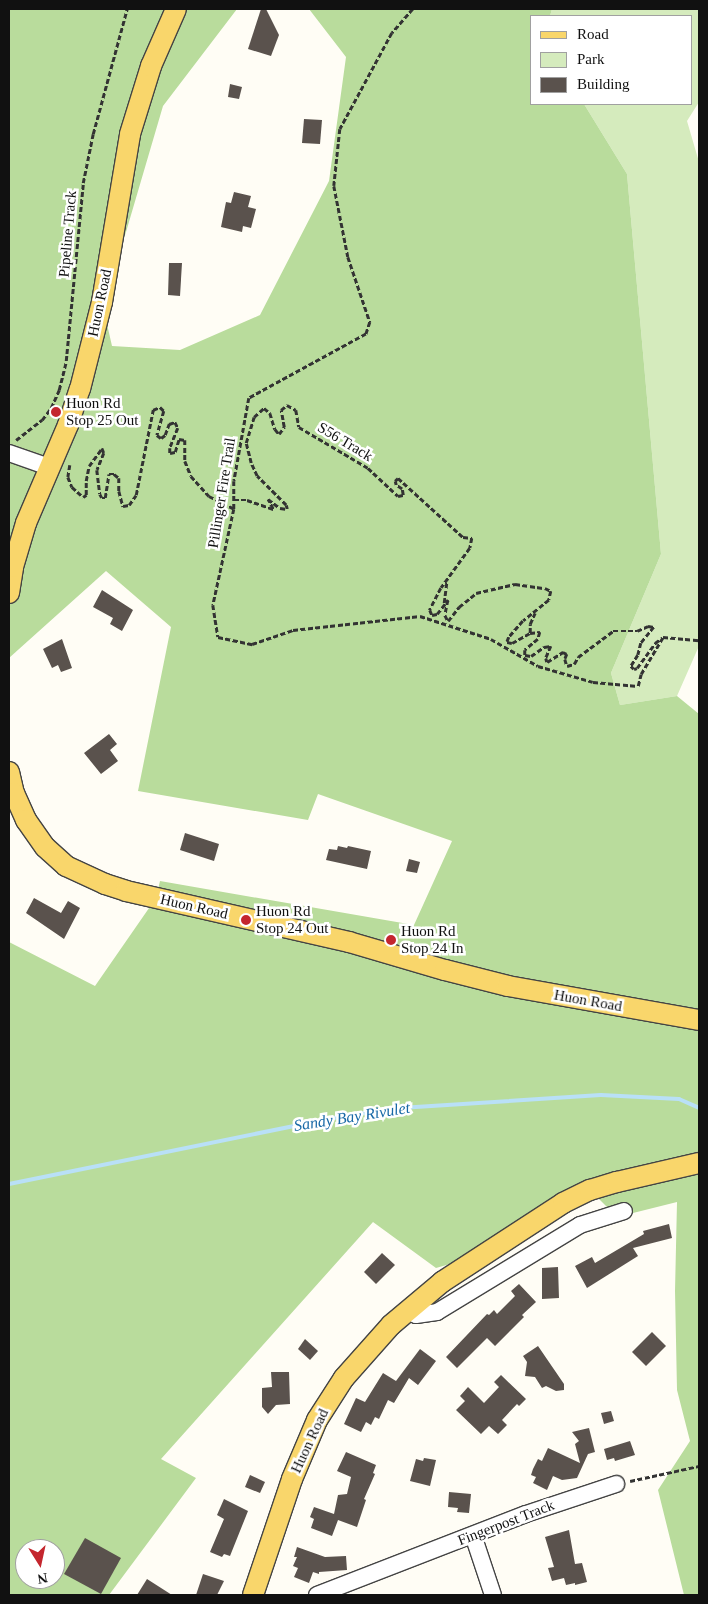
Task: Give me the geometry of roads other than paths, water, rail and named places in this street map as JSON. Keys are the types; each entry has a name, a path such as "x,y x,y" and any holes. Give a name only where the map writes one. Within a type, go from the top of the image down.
{"main road":[{"name":"Huon Road","path":"9,593 17,551 75,406 90,349 112,249 129,142 138,105 151,66 176,9"},
{"name":"Huon Road","path":"9,772 14,793 26,820 45,847 66,866 105,884 126,891 348,942 508,986 699,1020"},
{"name":"Huon Road","path":"253,1595 292,1479 317,1420 344,1378 371,1346 407,1310 481,1254 563,1203 590,1190 617,1182 699,1164"}],"street":[{"path":"9,453 49,467"},
{"path":"407,1310 416,1315 437,1312 580,1225 624,1211"},
{"name":"Fingerpost Track","path":"317,1595 526,1514 616,1484"},
{"path":"473,1535 493,1595"}],"waterway":[{"name":"Sandy Bay Rivulet","path":"9,1184 337,1117 400,1108 601,1095 679,1099 699,1108"}],"place":[{"name":"Huon Rd Stop 25 Out","path":"56,412"},
{"name":"Huon Rd Stop 24 Out","path":"246,920"},
{"name":"Huon Rd Stop 24 In","path":"391,940"}]}
